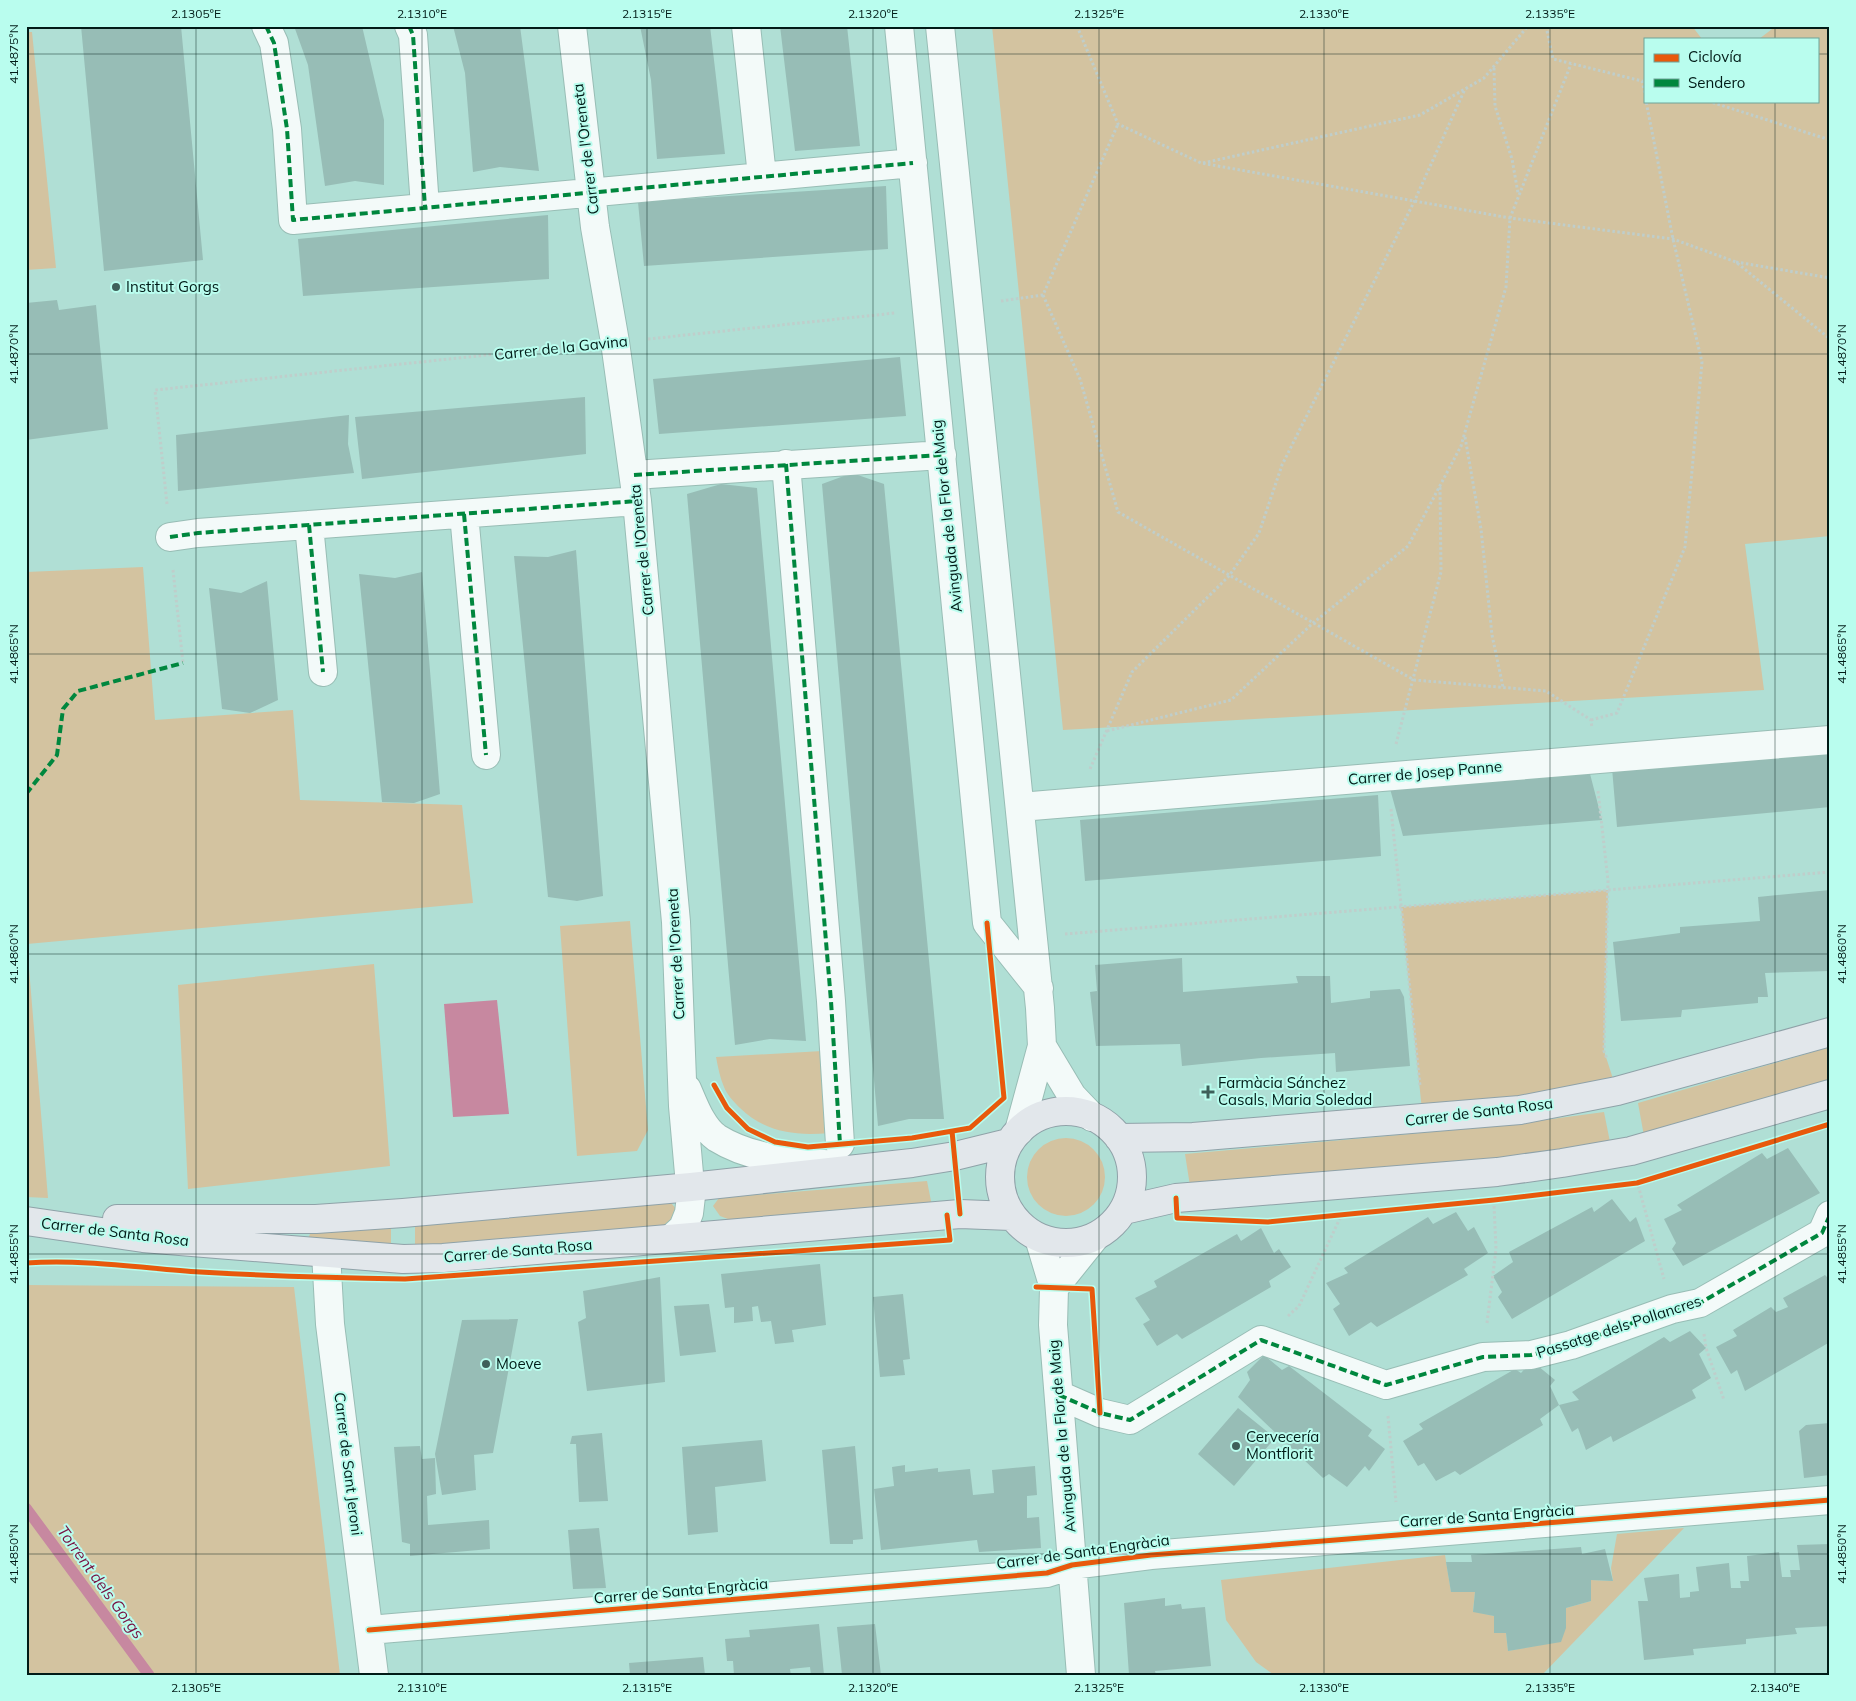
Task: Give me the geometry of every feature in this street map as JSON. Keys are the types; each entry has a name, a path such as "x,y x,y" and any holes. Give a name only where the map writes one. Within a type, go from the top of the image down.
{"main road":[{"name":"Carrer de Santa Rosa","path":"1119,1138 1193,1137 1423,1120 1520,1110 1617,1091 1830,1032"},
{"path":"1124,1210 1176,1198 1496,1172 1562,1163 1630,1151 1830,1094"},
{"path":"1060,1111 1080,1112 1092,1116 1109,1127 1119,1138 1131,1165 1132,1181 1124,1210 1112,1226 1095,1237 1076,1243 1056,1242 1029,1234 1011,1216 1001,1196 998,1178 1001,1160 1014,1137 1041,1115 1060,1111"},
{"name":"Carrer de Santa Rosa","path":"26,1221 316,1218 691,1187 876,1168 955,1156 1014,1137"},
{"name":"Carrer de Santa Rosa","path":"26,1221 143,1238 403,1259 444,1258 960,1214 1011,1216"}],"street":[{"path":"266,26 274,42 287,129 293,220 913,163"},
{"path":"410,26 413,35 426,207"},
{"name":"Carrer de l'Oreneta","path":"572,26 591,192 636,488 676,922 682,1078 691,1187 689,1212 683,1228 673,1237"},
{"path":"746,26 762,176"},
{"name":"Avinguda de la Flor de Maig","path":"899,26 987,923 1039,988"},
{"path":"940,26 967,306 1039,988 1042,1046 1014,1137"},
{"path":"170,537 464,514 786,464 942,455"},
{"path":"786,464 831,1001 840,1144"},
{"path":"464,514 486,755"},
{"path":"309,525 323,672"},
{"name":"Carrer de Josep Panne","path":"1020,807 1830,740"},
{"path":"1042,1046 1072,1096 1092,1116"},
{"name":"Carrer de l'Oreneta","path":"682,1078 698,1115 716,1138 762,1157 876,1168"},
{"name":"Passatge dels Pollancres","path":"1386,1385 1483,1357 1531,1355 1571,1345 1672,1308 1700,1302 1822,1233 1830,1215"},
{"path":"1054,1288 1095,1237"},
{"name":"Avinguda de la Flor de Maig","path":"1040,1238 1054,1288 1053,1325 1081,1675"},
{"name":"Carrer de Sant Jeroni","path":"326,1253 330,1324 370,1630 374,1675"},
{"path":"1059,1395 1100,1413 1130,1420 1262,1340 1386,1385"},
{"name":"Carrer de Santa Engràcia","path":"370,1630 1047,1572 1072,1565 1151,1554 1830,1500"}],"path":[{"path":"1076,26 1118,124 1201,163 1510,218 1673,239 1736,262 1830,278"},
{"path":"1201,163 1420,115 1484,78 1528,26"},
{"path":"1546,26 1553,59 1644,81"},
{"path":"1107,731 1231,700 1313,623 1408,546 1461,446 1506,287 1510,218 1570,64"},
{"path":"1494,67 1495,106 1512,159 1519,196"},
{"path":"1076,802 1132,672 1229,576 1259,533 1282,465 1414,202 1465,89"},
{"path":"1118,124 1043,294 1080,379 1118,512 1414,680 1546,690 1591,720 1617,713 1685,547 1702,362 1673,239 1646,102"},
{"path":"1711,102 1830,140"},
{"path":"1736,262 1830,339"},
{"path":"967,306 1043,294"},
{"path":"1464,434 1481,528 1492,635 1503,687"},
{"path":"1423,1120 1387,776 1414,680 1441,572 1440,485"},
{"path":"1591,720 1608,890 1604,1051 1617,1091"},
{"path":"1033,937 1830,872"},
{"path":"1628,1184 1646,1180"},
{"path":"1637,1182 1672,1308"},
{"path":"1483,1357 1496,1248 1494,1200 1484,1201"},
{"path":"1332,1215 1342,1214"},
{"path":"1262,1340 1299,1306 1342,1214"},
{"path":"1700,1302 1706,1348 1724,1400"},
{"path":"1386,1385 1399,1535"}],"shaded area":[{"path":"992,26 1692,26 1701,38 1644,38 1644,102 1818,102 1818,38 1760,38 1776,26 1830,26 1830,536 1745,544 1764,690 1063,730"},
{"path":"26,32 32,32 56,268 26,270"},
{"path":"143,567 155,720 293,710 300,800 462,805 473,903 27,944 48,1198 26,1197 26,572"},
{"path":"1608,890 1604,1051 1617,1091 1423,1120 1401,907"},
{"path":"630,921 648,1130 637,1151 577,1156 560,926"},
{"path":"374,964 390,1166 188,1189 178,985"},
{"path":"497,1000 509,1114 453,1117 444,1004"},
{"path":"1830,1047 1830,1084 1644,1136 1638,1103"},
{"path":"822,1051 830,1133 817,1134 782,1131 760,1123 750,1116 727,1093 721,1080 716,1057"},
{"path":"1604,1112 1610,1142 1492,1160 1190,1186 1185,1154 1499,1126"},
{"path":"1066,1138 1081,1141 1098,1155 1102,1162 1105,1177 1102,1192 1088,1209 1081,1213 1066,1216 1051,1213 1034,1199 1030,1192 1027,1177 1030,1162 1044,1145 1051,1141"},
{"path":"927,1181 933,1211 744,1225 720,1216 713,1206 719,1198"},
{"path":"671,1203 680,1213 671,1223 646,1235 415,1253 415,1225"},
{"path":"391,1229 391,1252 307,1241 310,1234 322,1230"},
{"path":"26,1285 294,1287 340,1675 26,1675"},
{"path":"1684,1528 1542,1675 1274,1675 1256,1662 1226,1620 1221,1580 1445,1555 1451,1592 1475,1592 1473,1611 1494,1616 1494,1633 1506,1633 1508,1651 1561,1641 1566,1608 1591,1601 1591,1580 1613,1581 1611,1568 1617,1534"}],"building":[{"path":"81,26 181,26 203,260 104,271"},
{"path":"294,26 362,26 384,120 384,185 355,181 325,186 308,65"},
{"path":"453,26 520,26 539,171 500,167 473,172 465,73"},
{"path":"640,26 710,26 725,154 657,159 651,80"},
{"path":"780,26 847,26 860,146 795,151"},
{"path":"886,186 888,249 644,266 638,202"},
{"path":"548,215 549,279 303,296 298,239"},
{"path":"57,300 59,310 96,305 108,429 26,440 26,303"},
{"path":"900,357 906,416 659,434 653,379"},
{"path":"585,397 586,454 362,479 355,417"},
{"path":"349,415 348,444 354,473 178,491 176,435"},
{"path":"852,473 884,484 944,1119 909,1119 878,1126 822,484"},
{"path":"721,484 757,488 806,1041 770,1039 735,1045 687,494"},
{"path":"576,550 603,896 577,901 548,897 514,556 548,557"},
{"path":"422,572 440,794 414,803 382,802 359,574 395,578"},
{"path":"267,581 278,700 250,713 222,709 209,588 241,593"},
{"path":"1830,750 1830,807 1617,827 1612,768"},
{"path":"1589,770 1602,820 1403,836 1389,785"},
{"path":"1378,795 1381,856 1085,881 1080,820"},
{"path":"1830,890 1830,971 1765,973 1768,997 1758,997 1758,1003 1682,1010 1681,1017 1621,1021 1613,942 1680,933 1680,927 1760,921 1758,897"},
{"path":"1182,958 1183,992 1298,983 1296,976 1330,976 1331,1003 1370,998 1370,991 1400,989 1404,997 1410,1066 1336,1072 1335,1053 1182,1066 1180,1044 1096,1046 1090,992 1097,991 1095,965"},
{"path":"1788,1148 1820,1193 1683,1266 1672,1249 1676,1243 1664,1219 1682,1210 1677,1205 1762,1153 1767,1159"},
{"path":"1612,1199 1630,1222 1636,1217 1645,1241 1512,1319 1498,1297 1502,1292 1493,1276 1513,1262 1509,1252 1592,1207 1594,1212"},
{"path":"1456,1212 1468,1231 1474,1227 1488,1253 1464,1269 1468,1275 1377,1327 1371,1322 1349,1336 1333,1309 1340,1304 1326,1283 1348,1273 1344,1268 1428,1217 1433,1224"},
{"path":"1261,1228 1274,1253 1279,1249 1291,1267 1269,1281 1271,1287 1182,1339 1177,1334 1157,1346 1143,1324 1150,1320 1135,1298 1157,1287 1154,1281 1237,1234 1241,1241"},
{"path":"820,1264 826,1325 792,1330 794,1342 775,1344 771,1321 761,1322 758,1306 752,1307 753,1321 734,1323 734,1307 725,1308 721,1274"},
{"path":"1825,1275 1830,1280 1830,1342 1745,1391 1737,1370 1731,1374 1716,1347 1737,1336 1733,1330 1771,1307 1776,1312 1788,1307 1783,1298"},
{"path":"660,1277 665,1382 587,1391 578,1322 586,1318 583,1291"},
{"path":"903,1294 910,1359 903,1360 905,1375 880,1377 873,1297"},
{"path":"709,1304 716,1352 680,1356 674,1306"},
{"path":"518,1319 493,1453 474,1455 476,1490 442,1495 435,1454 462,1320"},
{"path":"1690,1331 1706,1348 1699,1354 1711,1378 1692,1390 1696,1398 1613,1442 1611,1436 1586,1450 1578,1428 1572,1432 1559,1405 1579,1400 1572,1392 1664,1337 1670,1342"},
{"path":"1264,1355 1282,1370 1289,1366 1372,1430 1368,1436 1385,1449 1369,1471 1365,1466 1347,1487 1329,1474 1323,1478 1238,1397 1250,1380 1247,1372"},
{"path":"1532,1361 1555,1380 1550,1386 1559,1405 1540,1419 1543,1425 1460,1475 1455,1471 1436,1481 1424,1463 1418,1466 1403,1441 1423,1429 1419,1424 1515,1369 1521,1373"},
{"name":"Cervecería Montflorit","path":"1238,1408 1275,1438 1234,1486 1198,1454"},
{"path":"1830,1423 1830,1475 1804,1478 1799,1431 1806,1425"},
{"path":"602,1433 608,1501 579,1502 576,1444 570,1444 572,1436"},
{"path":"762,1440 766,1481 715,1487 718,1532 688,1535 682,1447"},
{"path":"420,1446 422,1459 435,1458 436,1494 427,1496 428,1525 489,1520 490,1549 410,1556 410,1544 402,1542 394,1447"},
{"path":"855,1446 863,1539 853,1540 853,1544 830,1544 822,1450"},
{"path":"905,1465 905,1472 938,1468 938,1472 970,1469 973,1495 994,1493 992,1470 1035,1466 1037,1495 1027,1496 1027,1518 1039,1517 1041,1548 979,1552 977,1540 881,1550 874,1489 894,1486 892,1467"},
{"path":"599,1528 606,1588 573,1589 568,1530"},
{"path":"1830,1544 1830,1626 1795,1628 1797,1634 1746,1639 1746,1644 1693,1649 1694,1655 1644,1660 1638,1601 1648,1601 1644,1578 1679,1574 1680,1598 1690,1597 1690,1592 1699,1591 1696,1567 1729,1563 1731,1588 1741,1588 1740,1581 1749,1581 1747,1556 1779,1552 1782,1577 1791,1577 1790,1570 1800,1570 1797,1545"},
{"path":"1581,1547 1582,1554 1605,1549 1613,1581 1591,1580 1591,1601 1566,1608 1566,1628 1561,1642 1508,1651 1506,1633 1494,1633 1494,1616 1473,1612 1475,1592 1451,1592 1446,1562 1472,1562 1471,1555"},
{"path":"1165,1598 1165,1606 1181,1604 1182,1609 1205,1607 1211,1666 1155,1671 1156,1675 1129,1675 1124,1603"},
{"path":"819,1624 824,1675 811,1675 810,1667 790,1669 791,1675 734,1675 733,1661 727,1661 725,1639 750,1637 749,1630"},
{"path":"875,1624 881,1675 842,1675 837,1627"},
{"path":"703,1657 705,1675 630,1675 629,1663"}],"waterway":[{"name":"Torrent dels Gorgs","path":"26,1508 149,1675"}],"marked path":[{"path":"266,26 274,43 287,129 293,220 913,163"},
{"path":"409,26 413,35 425,207"},
{"path":"634,475 942,455"},
{"path":"786,464 831,1001 840,1144"},
{"path":"170,537 198,533 637,501"},
{"path":"464,514 486,755"},
{"path":"309,525 323,672"},
{"path":"26,794 57,755 63,709 78,691 183,663"},
{"path":"1059,1395 1100,1413 1130,1420 1261,1340 1386,1385 1483,1357 1531,1355 1571,1345 1672,1309 1700,1303 1822,1233 1830,1215"}],"cycle path":[{"path":"714,1085 727,1108 748,1129 775,1142 808,1147 912,1138 970,1128 1004,1098 987,923"},
{"path":"1176,1198 1177,1218 1268,1222 1494,1200 1637,1183 1830,1124"},
{"path":"952,1131 960,1214"},
{"path":"26,1263 70,1262 200,1272 302,1277 405,1279 950,1240 947,1215"},
{"path":"1036,1287 1092,1289 1100,1413"},
{"path":"369,1630 1047,1573 1072,1565 1151,1555 1830,1500"}],"place":[{"name":"Institut Gorgs","path":"116,287"},
{"name":"Farmàcia Sánchez Casals, Maria Soledad","path":"1208,1092"},
{"name":"Moeve","path":"486,1364"},
{"name":"Cervecería Montflorit","path":"1236,1446"}]}
